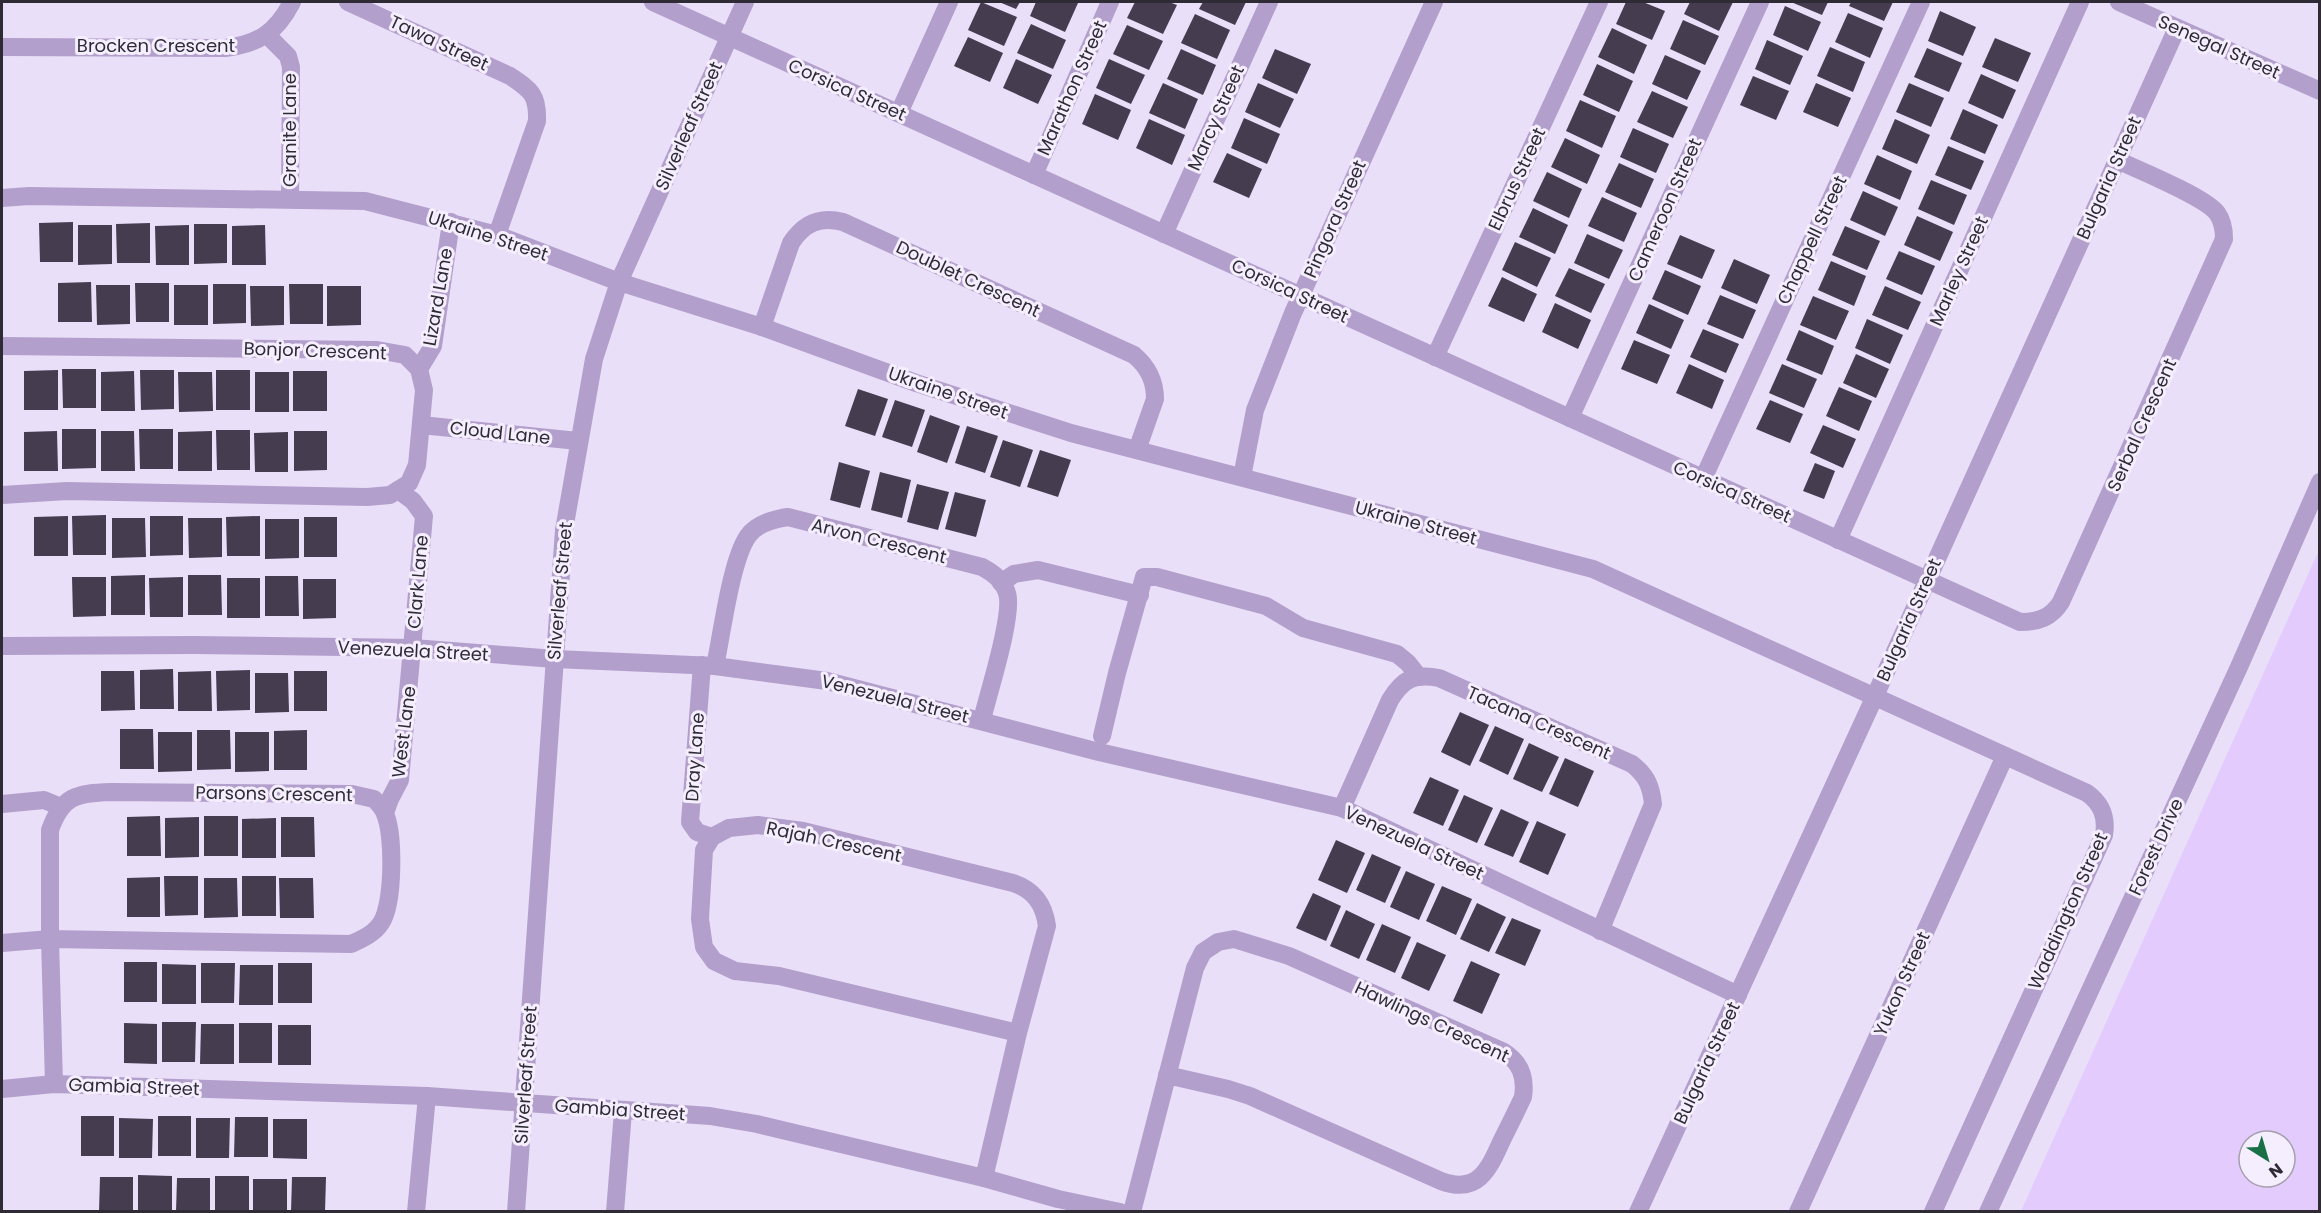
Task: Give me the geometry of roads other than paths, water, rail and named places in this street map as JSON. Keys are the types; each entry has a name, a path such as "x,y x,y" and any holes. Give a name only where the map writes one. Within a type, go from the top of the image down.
{"street":[{"name":"Brocken Crescent","path":"2,47 23,45 225,48 247,45 267,35 281,20 292,2"},
{"name":"Tawa Street","path":"348,2 510,76 529,88 537,108 537,121 497,235"},
{"name":"Corsica Street","path":"653,2 1927,580"},
{"name":"Silverleaf Street","path":"516,1212 564,530 578,441 594,359 619,282 745,2"},
{"path":"899,113 950,2"},
{"name":"Marathon Street","path":"1034,174 1110,2"},
{"name":"Marcy Street","path":"1164,234 1269,2"},
{"name":"Pingora Street","path":"1242,477 1256,410 1301,296 1434,2"},
{"name":"Elbrus Street","path":"1435,357 1599,2"},
{"name":"Cameroon Street","path":"1570,418 1760,2"},
{"name":"Chappell Street","path":"1703,479 1921,2"},
{"name":"Marley Street","path":"1838,540 2080,2"},
{"name":"Senegal Street","path":"2119,2 2319,92"},
{"name":"Bulgaria Street","path":"1638,1212 1875,696 2177,28"},
{"name":"Granite Lane","path":"267,35 288,56 291,67 290,199"},
{"name":"Serbal Crescent","path":"1927,580 2020,622 2040,620 2056,610 2213,269 2224,239 2223,222 2218,214 2205,202 2117,160"},
{"name":"Ukraine Street","path":"2,198 29,196 365,201 451,222 497,235 619,282 762,327 971,401 1071,433 1593,568 1875,696"},
{"name":"Doublet Crescent","path":"762,327 791,243 797,234 814,221 824,219 843,222 1134,355 1149,372 1155,390 1155,399 1137,450"},
{"name":"Lizard Lane","path":"419,369 433,346 451,222"},
{"name":"Bonjor Crescent","path":"2,346 377,350 405,355 419,369"},
{"path":"2,495 67,491 367,497 390,495 409,483 417,465 424,390 419,369"},
{"name":"Cloud Lane","path":"421,425 578,441"},
{"name":"Forest Drive","path":"1988,1212 2238,667 2319,482"},
{"name":"Clark Lane","path":"398,490 413,501 424,516 413,648"},
{"name":"Arvon Crescent","path":"709,665 738,555 748,535 761,524 777,518 788,518 982,567 994,574 1001,583"},
{"path":"982,720 1008,614 1007,591 1001,583 1014,574 1038,570 1140,595"},
{"path":"1102,736 1144,578 1157,577 1266,606 1303,628 1397,654 1419,677 1410,679 1398,688 1390,700 1342,808"},
{"name":"Venezuela Street","path":"2,646 194,645 413,648 555,659 709,665 827,681 1099,752 1342,808 1738,995"},
{"name":"West Lane","path":"385,813 400,780 413,648"},
{"name":"Dray Lane","path":"709,665 690,822 697,832 712,837"},
{"name":"Tacana Crescent","path":"1419,677 1424,675 1439,678 1632,764 1644,774 1651,787 1653,804 1600,931"},
{"name":"Waddington Street","path":"1875,696 2087,793 2104,814 2104,836 1933,1212"},
{"name":"Yukon Street","path":"1798,1212 2005,756"},
{"name":"Parsons Crescent","path":"61,807 66,801 87,792 352,795 374,799 385,813"},
{"path":"2,804 44,800 61,807 50,830 54,1084"},
{"path":"2,943 50,939 351,944 368,936 382,923 389,901 391,834 385,813"},
{"name":"Rajah Crescent","path":"712,837 729,828 758,825 803,831 1026,888 1038,899 1045,913 1047,926 1018,1033 984,1178"},
{"path":"712,837 704,850 700,919 704,947 714,961 735,971 779,976 1018,1033"},
{"name":"Hawlings Crescent","path":"1132,1212 1167,1075 1198,960 1210,945 1234,939 1289,956 1504,1052 1519,1065 1525,1086 1488,1170 1476,1181 1458,1185 1441,1181 1250,1096 1167,1075"},
{"name":"Gambia Street","path":"2,1089 54,1084 427,1096 664,1112 757,1124 984,1178 1058,1199 1120,1212"},
{"path":"416,1212 427,1096"},
{"path":"615,1212 623,1111"}]}
